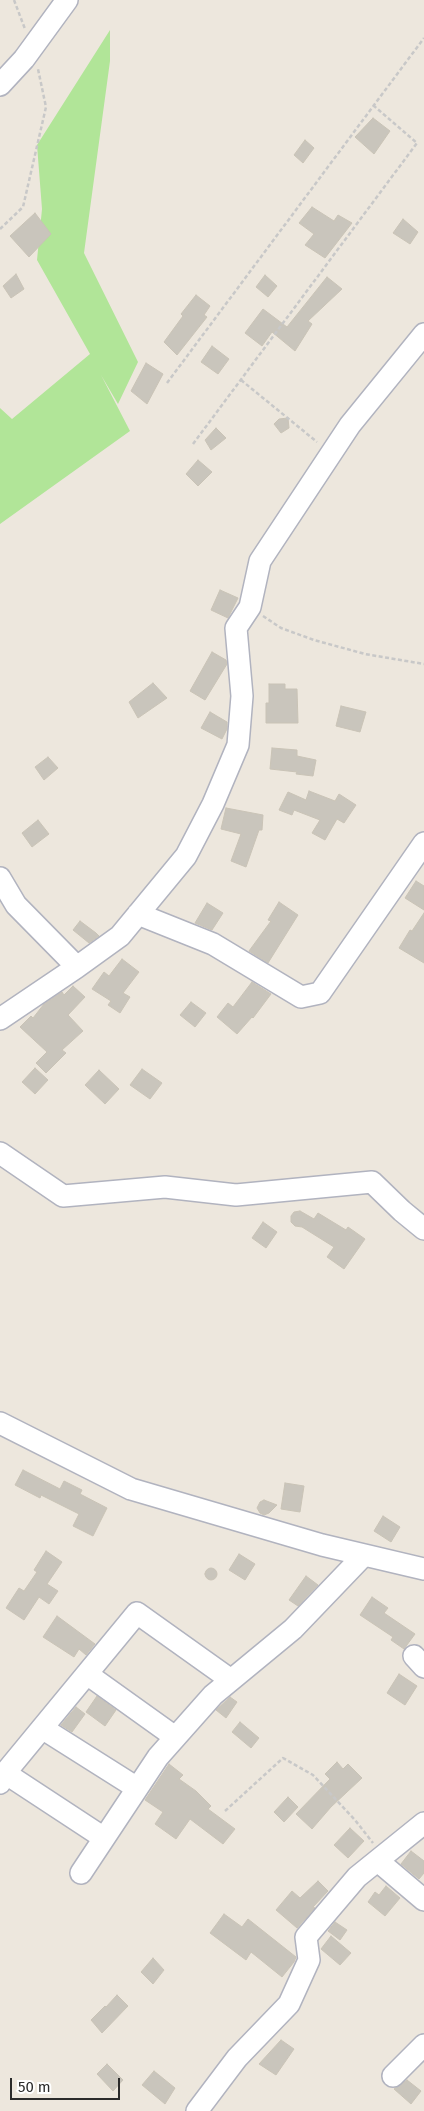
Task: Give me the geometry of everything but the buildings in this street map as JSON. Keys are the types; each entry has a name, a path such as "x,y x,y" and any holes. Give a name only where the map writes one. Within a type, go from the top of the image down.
{"street":[{"path":"0,85 33,47 67,0"},
{"path":"0,1019 120,936 186,856 213,804 238,745 242,696 236,628 250,606 260,561 350,425 424,334"},
{"path":"138,914 213,944 302,997 320,993 424,842"},
{"path":"0,878 16,906 77,967"},
{"path":"0,1153 64,1196 165,1186 236,1195 372,1182 402,1211 424,1228"},
{"path":"0,1423 131,1489 322,1545 424,1569"},
{"path":"81,1872 158,1757 175,1737 213,1695 293,1629 364,1555"},
{"path":"104,1838 3,1778 137,1613 231,1680"},
{"path":"87,1674 175,1737"},
{"path":"42,1728 137,1788"},
{"path":"198,2111 237,2058 289,2004 309,1960 306,1937 357,1877 424,1823"},
{"path":"381,1858 424,1900"},
{"path":"394,2076 424,2045"}],"path":[{"path":"0,229 23,207 46,106 33,47 14,0"},
{"path":"167,384 424,38"},
{"path":"193,444 417,144 374,106"},
{"path":"241,380 331,453"},
{"path":"250,606 281,628 314,640 365,654 424,664"},
{"path":"225,1810 283,1758 313,1775 355,1820 381,1858"}],"green space":[{"path":"110,30 110,61 84,253 138,362 118,404 101,375 130,431 0,524 0,408 12,419 90,354 37,260 42,209 37,145"}]}
